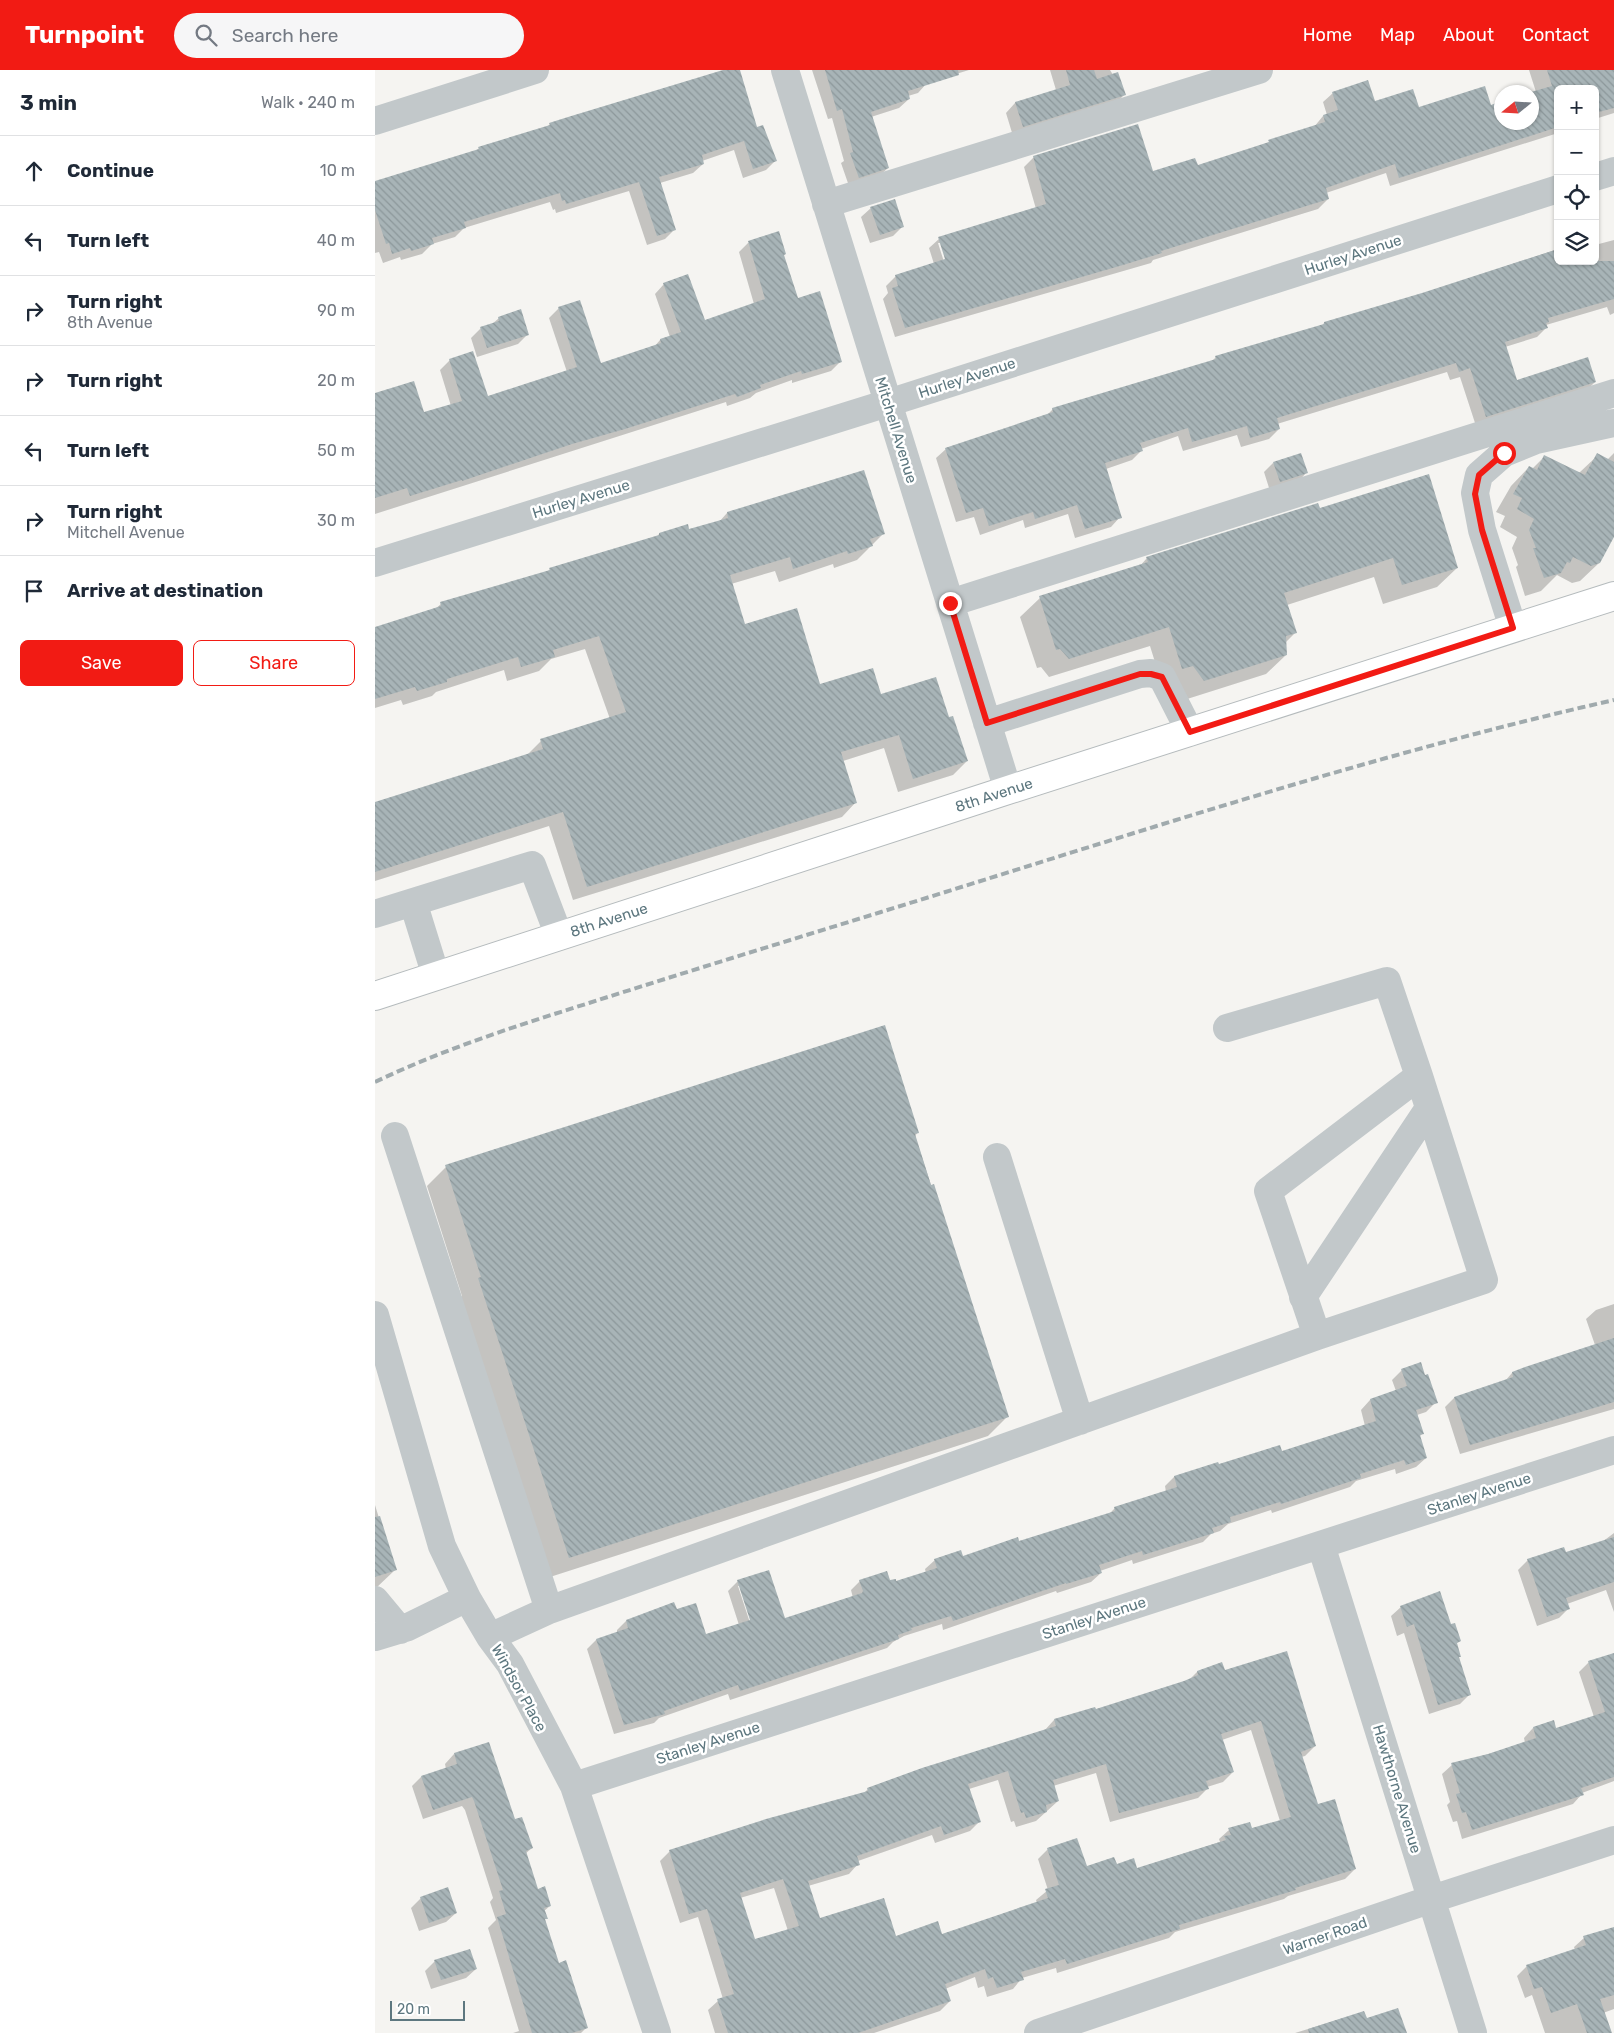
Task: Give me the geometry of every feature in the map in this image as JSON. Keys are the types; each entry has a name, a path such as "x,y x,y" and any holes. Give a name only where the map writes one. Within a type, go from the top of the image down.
{"main road":[{"name":"8th Avenue","path":"375,996 1008,790 1614,596"}],"street":[{"path":"375,121 535,70"},
{"name":"Mitchell Avenue","path":"785,70 1008,790"},
{"path":"826,204 1259,70"},
{"path":"1599,176 1614,171"},
{"name":"Hurley Avenue","path":"375,564 888,403 1554,190"},
{"path":"950,603 1614,393"},
{"path":"1513,628 1482,530 1475,494 1479,475 1504,453 1536,440 1614,423"},
{"path":"987,723 1140,674 1151,674 1162,677 1190,732"},
{"path":"375,914 532,865 559,936"},
{"path":"413,902 436,976"},
{"path":"490,1637 549,1610 1317,1336 1484,1280 1387,981 1227,1028"},
{"path":"1317,1336 1269,1190 1419,1076"},
{"path":"1303,1297 1429,1108"},
{"path":"395,1136 549,1610"},
{"path":"997,1157 1080,1421"},
{"name":"Windsor Place","path":"375,1315 442,1546 467,1598 490,1637 510,1664 574,1786 657,2033"},
{"name":"Stanley Avenue","path":"574,1786 1614,1450"},
{"name":"Hawthorne Avenue","path":"1321,1545 1473,2033"},
{"path":"375,1600 388,1634 467,1598"},
{"name":"Warner Road","path":"1037,2033 1065,2029 1432,1899 1614,1840"}],"building":[{"path":"723,70 740,70 757,127 763,125 777,161 753,169 744,141 702,155 704,164 659,177 676,230 657,236 639,182 566,204 565,200 562,201 560,193 464,222 466,228 432,238 434,244 411,251 410,248 392,254 389,243 386,244 375,210 375,181 479,149 478,147 550,125 549,123"},
{"path":"825,70 958,70 959,75 908,91 910,99 871,112 889,168 859,178 850,153 853,152 842,109 837,111"},
{"path":"1066,70 1094,70 1097,79 1118,72 1126,95 1023,127 1015,102 1070,85"},
{"path":"1547,70 1614,70 1614,108 1599,112 1599,85 1554,85 1554,128 1399,178 1395,164 1326,188 1329,199 1161,251 1162,253 1123,265 905,328 892,288 898,286 895,275 945,259 938,237 1046,204 1033,156 1138,124 1153,171 1195,158 1198,165 1325,122 1323,115 1338,110 1332,92 1368,80 1375,101 1413,89 1419,107 1485,86 1491,105 1494,104 1494,130 1539,130 1539,90 1552,86"},
{"path":"895,199 904,227 880,235 870,207"},
{"path":"779,231 786,254 784,255 798,298 820,291 842,362 802,374 801,371 760,385 761,388 737,397 735,394 572,444 462,481 410,496 407,488 375,498 375,393 414,381 424,412 462,401 449,359 473,351 488,396 577,367 558,307 580,300 601,363 661,343 660,339 681,332 663,283 688,274 705,320 765,299 748,241"},
{"path":"1554,250 1554,265 1599,265 1599,261 1614,261 1614,299 1548,318 1549,322 1546,323 1548,328 1505,342 1517,380 1588,357 1596,382 1486,417 1470,368 1459,372 1456,363 1277,418 1280,429 1250,438 1247,426 1192,442 1188,428 1140,443 1143,451 1105,463 1122,518 1085,529 1077,505 1035,519 1033,512 989,526 983,508 966,513 945,448 1053,412 1052,408 1216,359 1215,356"},
{"path":"521,309 529,335 487,348 480,327 499,321 498,317"},
{"path":"1301,453 1308,473 1280,482 1273,462"},
{"path":"1597,453 1614,462 1614,537 1600,563 1591,566 1573,557 1570,563 1567,562 1561,573 1544,578 1533,548 1536,548 1529,530 1534,519 1517,509 1522,498 1513,494 1529,466 1537,470 1544,455 1585,475"},
{"path":"864,470 885,534 870,539 873,546 848,554 847,551 793,569 790,557 730,575 745,624 797,608 820,684 873,668 881,694 936,677 949,717 953,716 968,761 913,779 899,735 841,752 857,803 587,887 563,812 375,872 375,802 543,749 540,739 626,712 599,636 553,650 555,657 521,667 518,657 447,679 447,682 417,691 415,687 375,699 375,627 441,606 440,602 550,570 549,568 659,535 659,533 688,524 689,529 728,518 727,512"},
{"path":"1429,474 1458,568 1402,585 1393,558 1284,593 1297,633 1286,636 1287,655 1204,681 1193,666 1182,669 1169,627 1069,659 1060,649 1056,650 1039,596 1148,562 1146,557 1318,503 1320,508"},
{"path":"885,1025 919,1133 915,1134 931,1185 934,1184 1009,1417 569,1558 478,1278 481,1277 445,1165"},
{"path":"1614,1338 1614,1402 1470,1445 1454,1397 1513,1377 1512,1372 1525,1367"},
{"path":"1421,1362 1425,1375 1428,1374 1438,1403 1416,1410 1424,1434 1420,1435 1427,1458 1406,1465 1404,1460 1360,1474 1361,1478 1281,1504 1280,1502 1230,1517 1231,1522 1212,1528 1214,1533 1143,1555 1142,1551 1099,1565 1102,1573 1066,1583 953,1621 951,1616 911,1628 912,1630 898,1635 899,1639 740,1691 738,1685 664,1711 665,1714 624,1725 596,1639 628,1628 626,1620 674,1602 677,1609 696,1603 706,1634 750,1620 737,1580 769,1570 785,1618 862,1593 859,1580 887,1571 890,1580 896,1579 896,1581 937,1568 934,1559 961,1550 963,1556 1018,1537 1019,1541 1115,1511 1114,1507 1177,1487 1174,1476 1280,1445 1282,1451 1376,1421 1370,1399 1407,1386 1401,1369"},
{"path":"380,1516 397,1570 375,1577 375,1517"},
{"path":"1614,1537 1614,1582 1566,1598 1570,1609 1547,1617 1527,1559 1564,1547 1566,1552"},
{"path":"1440,1591 1451,1624 1455,1623 1461,1641 1457,1643 1461,1657 1459,1657 1471,1695 1438,1705 1414,1624 1407,1627 1400,1606"},
{"path":"1287,1651 1316,1746 1301,1752 1318,1804 1335,1799 1356,1869 1295,1888 1296,1890 1179,1925 1180,1929 1067,1964 1065,1959 1021,1972 1024,1980 997,1988 993,1977 988,1979 985,1969 945,1984 951,2001 858,2033 728,2033 717,1999 734,1994 707,1909 689,1914 669,1850 766,1819 868,1791 867,1788 922,1768 1056,1726 1054,1719 1095,1707 1096,1709 1184,1681 1198,1675 1197,1671 1222,1662 1225,1670","holes":["1261,1721 1291,1817 1252,1828 1250,1822 1228,1828 1231,1835 1224,1836 1226,1840 1137,1868 1134,1858 1117,1864 1114,1857 1087,1866 1077,1838 1047,1848 1059,1885 1045,1889 1048,1898 942,1934 938,1921 896,1936 884,1898 820,1918 808,1881 860,1865 857,1856 941,1826 944,1835 981,1822 968,1784 1008,1771 1021,1813 1024,1812 1026,1818 1047,1812 1046,1805 1059,1801 1053,1780 1106,1764 1119,1813 1209,1789 1206,1781 1234,1772 1221,1734","783,1879 799,1926 755,1939 740,1893"]},
{"path":"1614,1653 1614,1777 1581,1788 1584,1795 1472,1830 1466,1812 1462,1813 1456,1794 1460,1793 1451,1763 1488,1754 1536,1738 1533,1727 1554,1720 1556,1728 1605,1712 1588,1661"},
{"path":"489,1742 515,1819 522,1817 533,1848 526,1851 538,1889 545,1886 551,1906 544,1908 548,1919 545,1919 559,1963 566,1960 588,2028 572,2033 532,2033 497,1917 506,1914 499,1891 503,1890 474,1801 472,1797 433,1810 421,1776 457,1764 454,1753"},
{"path":"448,1887 457,1913 429,1923 420,1897"},
{"path":"1614,1927 1614,1995 1600,1999 1612,2033 1587,2033 1577,2004 1551,2013 1542,1987 1534,1989 1526,1965 1586,1945 1583,1936"},
{"path":"470,1949 477,1969 441,1980 434,1960"},
{"path":"1398,2008 1407,2033 1309,2033 1308,2029 1364,2011 1367,2018"}],"railway":[{"path":"375,1082 454,1049 534,1020 1154,827 1429,746 1614,700"}],"route":[{"path":"950,603 987,723 1140,674 1151,674 1162,677 1190,732 1513,628 1482,530 1475,494 1479,475 1504,453"}]}
